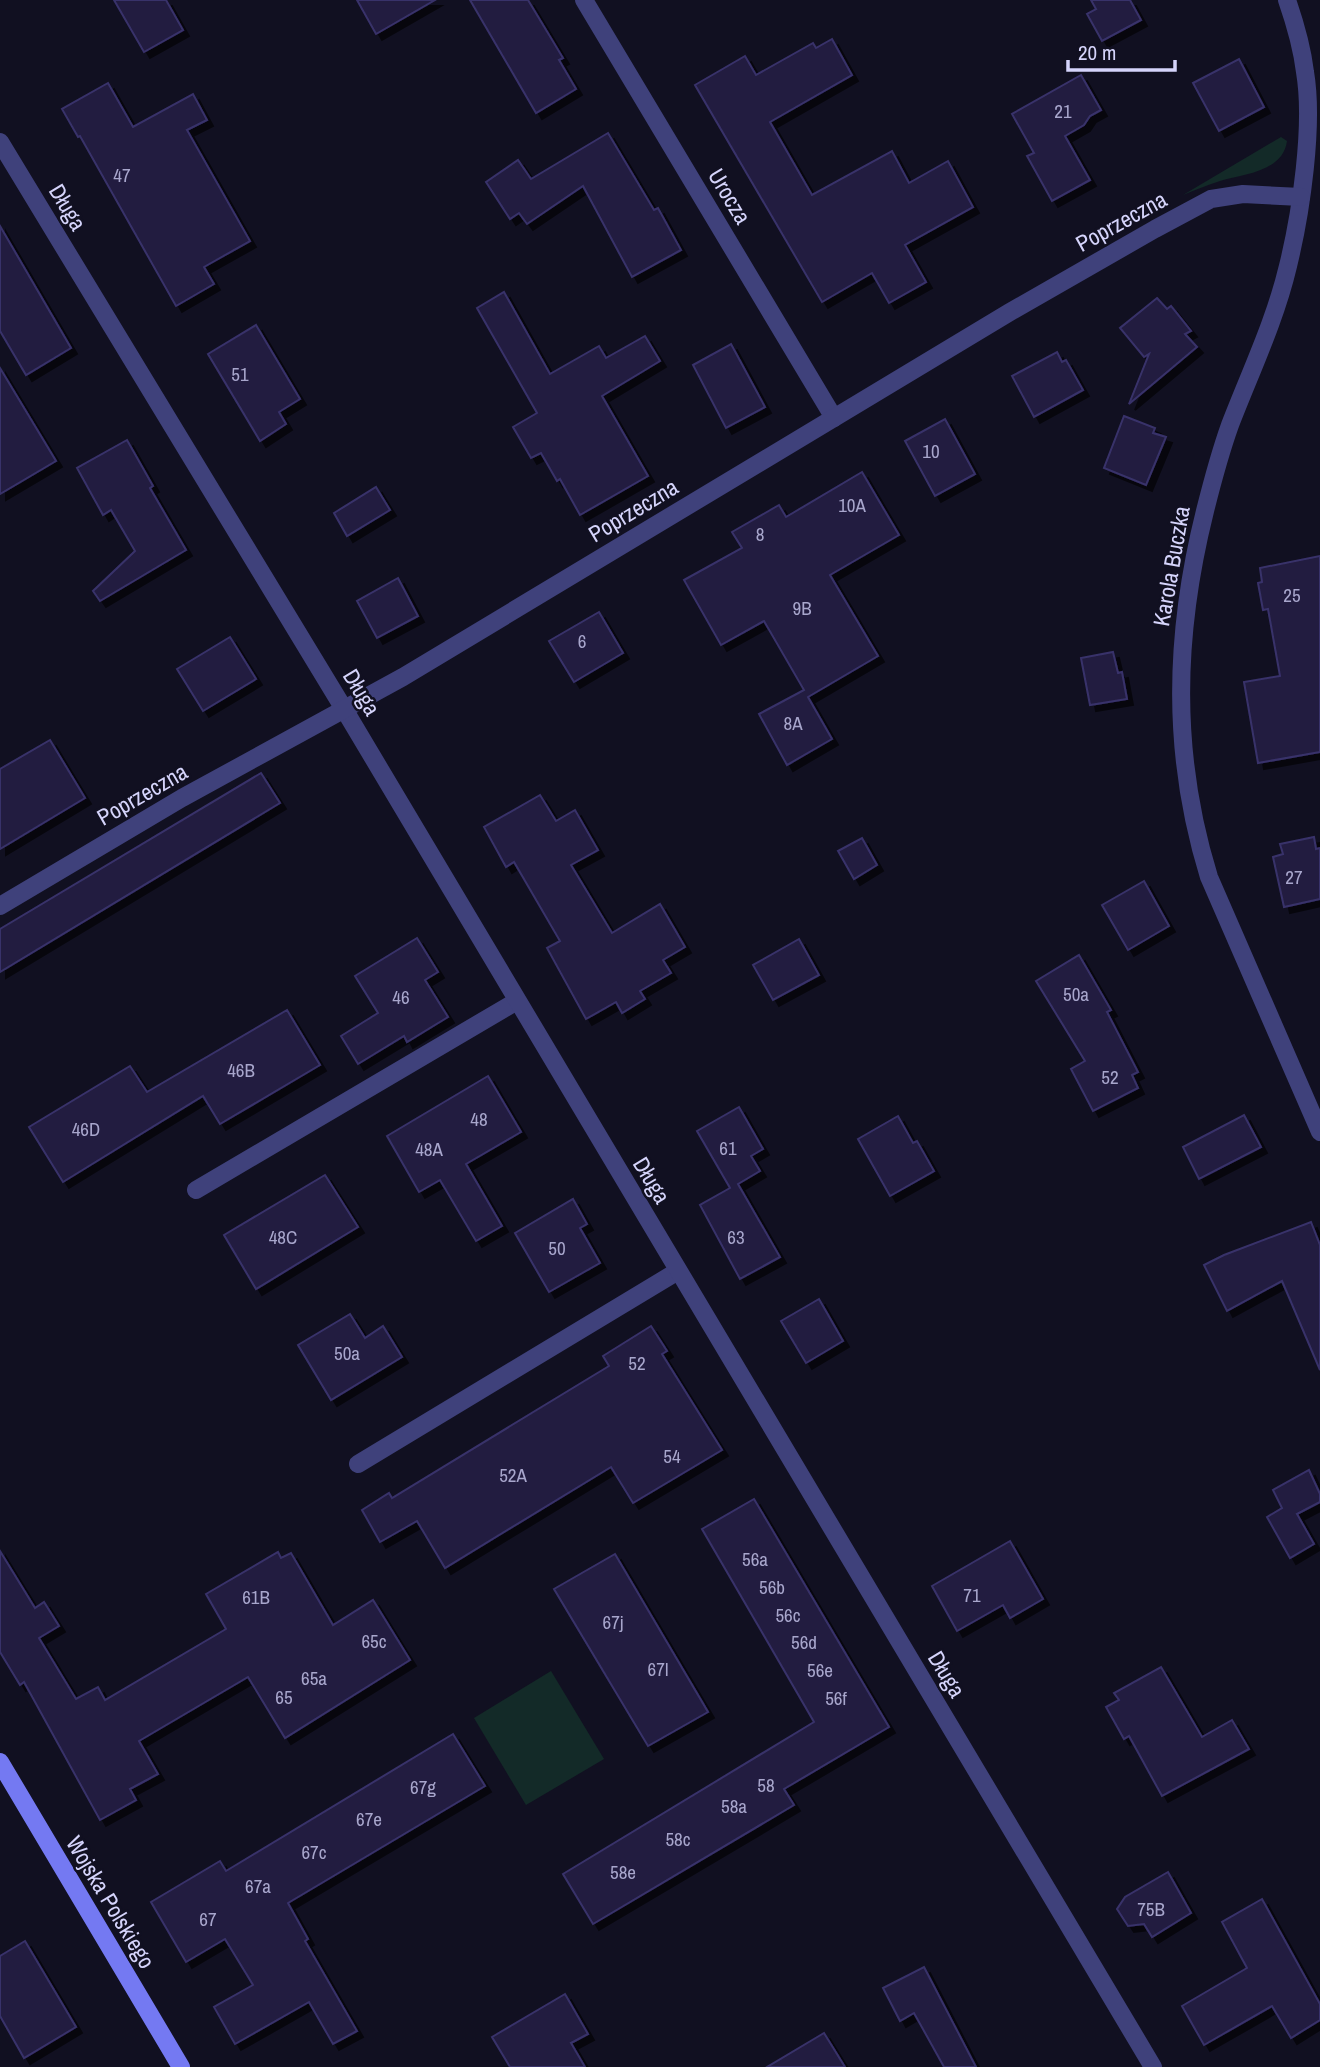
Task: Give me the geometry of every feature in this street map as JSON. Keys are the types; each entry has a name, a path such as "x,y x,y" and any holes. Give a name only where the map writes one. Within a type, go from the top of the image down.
{"street":[{"name":"Urocza","path":"584,0 834,418"},
{"name":"Karola Buczka","path":"1287,0 1306,74 1307,123 1301,197 1288,267 1259,354 1229,428 1205,510 1183,637 1180,700 1190,802 1209,877 1320,1132"},
{"name":"Długa","path":"0,142 344,709 1153,2067"},
{"name":"Poprzeczna","path":"0,906 181,798 403,677 1022,305 1211,200 1243,194 1301,197"},
{"path":"196,1190 517,1002"},
{"path":"358,1464 678,1270"},
{"name":"Wojska Polskiego","path":"0,1762 181,2067"}],"green space":[{"path":"1281,137 1287,141 1284,151 1270,165 1183,195"},
{"path":"551,1671 604,1759 526,1805 474,1718"}],"building":[{"path":"114,0 166,0 183,30 144,52"},
{"path":"357,0 435,0 376,34"},
{"path":"470,0 528,0 563,58 559,60 576,89 536,113"},
{"path":"1091,0 1130,0 1141,20 1102,41 1087,14 1096,9"},
{"path":"832,39 852,75 770,122 812,195 892,151 909,183 948,161 973,207 905,245 926,282 889,303 872,273 822,302 695,85 745,56 756,75 813,43 816,48"},
{"path":"1239,59 1264,107 1219,131 1193,83"},
{"path":"1081,75 1101,110 1090,116 1084,125 1065,136 1090,180 1052,201 1027,156 1034,153 1012,114"},
{"path":"108,83 133,127 193,94 207,120 187,130 250,241 204,267 214,284 176,306 62,109"},
{"path":"608,133 654,210 658,208 681,250 632,277 583,186 527,224 519,213 510,219 486,182 518,160 531,179"},
{"path":"0,226 71,348 26,375 0,331"},
{"path":"504,292 550,374 599,346 606,358 645,336 660,361 602,396 648,476 580,515 560,479 557,481 541,453 531,458 513,427 537,413 477,308"},
{"path":"1157,298 1167,309 1171,306 1191,331 1185,334 1197,347 1129,404 1149,354 1144,357 1120,328"},
{"path":"256,325 300,399 279,412 286,424 260,441 208,354"},
{"path":"731,344 765,407 726,428 693,365"},
{"path":"1057,352 1062,362 1066,360 1083,390 1034,417 1012,376"},
{"path":"0,368 56,461 0,494"},
{"path":"1124,416 1155,428 1153,433 1166,437 1146,485 1104,468"},
{"path":"945,419 975,474 935,496 905,441"},
{"path":"127,440 153,486 150,488 186,550 100,601 93,591 135,551 111,510 103,515 77,468"},
{"path":"862,472 899,535 830,575 878,656 808,697 832,739 787,765 759,714 804,690 764,621 721,645 684,580 742,548 732,532 779,505 786,517"},
{"path":"376,487 390,510 347,536 334,513"},
{"path":"1320,556 1320,752 1258,763 1244,682 1280,676 1268,609 1263,610 1258,583 1262,582 1260,568"},
{"path":"398,578 418,616 377,638 357,601"},
{"path":"599,612 623,653 574,682 549,641"},
{"path":"230,637 256,679 203,711 177,669"},
{"path":"1113,652 1118,673 1122,672 1127,699 1090,705 1081,658"},
{"path":"50,740 85,798 0,849 0,769"},
{"path":"261,773 280,803 0,972 0,929"},
{"path":"540,795 556,821 575,810 598,850 571,865 612,933 660,904 685,947 663,960 671,973 640,991 645,999 622,1013 616,1002 586,1019 547,948 560,941 514,862 506,867 484,827"},
{"path":"1314,837 1316,849 1320,848 1320,899 1284,907 1273,857 1283,854 1280,844"},
{"path":"862,838 877,865 854,879 838,851"},
{"path":"1144,881 1169,926 1128,950 1102,905"},
{"path":"417,938 438,972 425,980 448,1017 407,1042 404,1036 358,1064 341,1036 378,1013 355,976"},
{"path":"799,939 819,975 773,1000 753,965"},
{"path":"1079,955 1111,1010 1107,1012 1138,1072 1132,1075 1138,1088 1093,1111 1071,1069 1085,1061 1036,981"},
{"path":"287,1010 320,1065 220,1124 203,1096 63,1182 29,1127 130,1066 147,1092"},
{"path":"488,1076 521,1132 466,1164 502,1226 476,1241 440,1180 419,1192 387,1136"},
{"path":"739,1107 763,1149 751,1156 760,1171 738,1184 780,1257 740,1279 700,1205 730,1188 697,1131"},
{"path":"1244,1115 1261,1147 1199,1179 1183,1147"},
{"path":"898,1116 913,1143 917,1141 934,1171 890,1196 858,1139"},
{"path":"325,1175 358,1227 256,1289 224,1235"},
{"path":"573,1199 587,1224 580,1228 600,1263 549,1292 515,1233"},
{"path":"1311,1222 1320,1245 1320,1370 1282,1281 1227,1311 1204,1265"},
{"path":"819,1299 843,1341 806,1363 781,1321"},
{"path":"350,1314 365,1338 383,1326 402,1357 331,1400 298,1345"},
{"path":"651,1326 667,1351 662,1354 722,1450 633,1503 611,1467 445,1568 417,1521 380,1542 362,1510 389,1493 392,1498 609,1366 603,1356"},
{"path":"1309,1470 1320,1494 1320,1502 1297,1514 1314,1544 1290,1558 1267,1517 1282,1508 1273,1490"},
{"path":"754,1499 889,1727 784,1789 794,1805 593,1924 563,1874 814,1722 702,1529"},
{"path":"1010,1541 1043,1599 1010,1618 1003,1605 957,1631 932,1586"},
{"path":"0,1551 35,1608 44,1602 59,1626 39,1638 76,1699 98,1687 105,1700 226,1629 206,1594 278,1552 281,1558 291,1553 333,1625 373,1600 410,1660 285,1738 248,1677 139,1741 158,1774 130,1789 136,1800 100,1820 24,1682 20,1685 0,1652"},
{"path":"615,1554 708,1712 648,1746 554,1589"},
{"path":"1161,1667 1202,1737 1232,1720 1249,1749 1162,1796 1129,1736 1124,1739 1106,1707 1119,1700 1114,1693"},
{"path":"453,1734 485,1786 288,1903 308,1939 305,1941 357,2031 333,2044 309,2002 235,2044 214,2007 253,1985 225,1939 186,1962 151,1902 220,1861 226,1871"},
{"path":"1168,1872 1191,1913 1152,1937 1144,1924 1128,1926 1117,1909 1125,1897"},
{"path":"1262,1899 1320,2004 1320,2020 1291,2038 1272,2006 1204,2045 1182,2006 1247,1968 1222,1922"},
{"path":"25,1941 76,2027 24,2058 0,2016 0,1956"},
{"path":"924,1967 976,2067 944,2067 914,2013 900,2021 883,1988"},
{"path":"565,1994 588,2034 571,2043 585,2067 510,2067 492,2037"},
{"path":"824,2033 845,2067 767,2067"}]}
